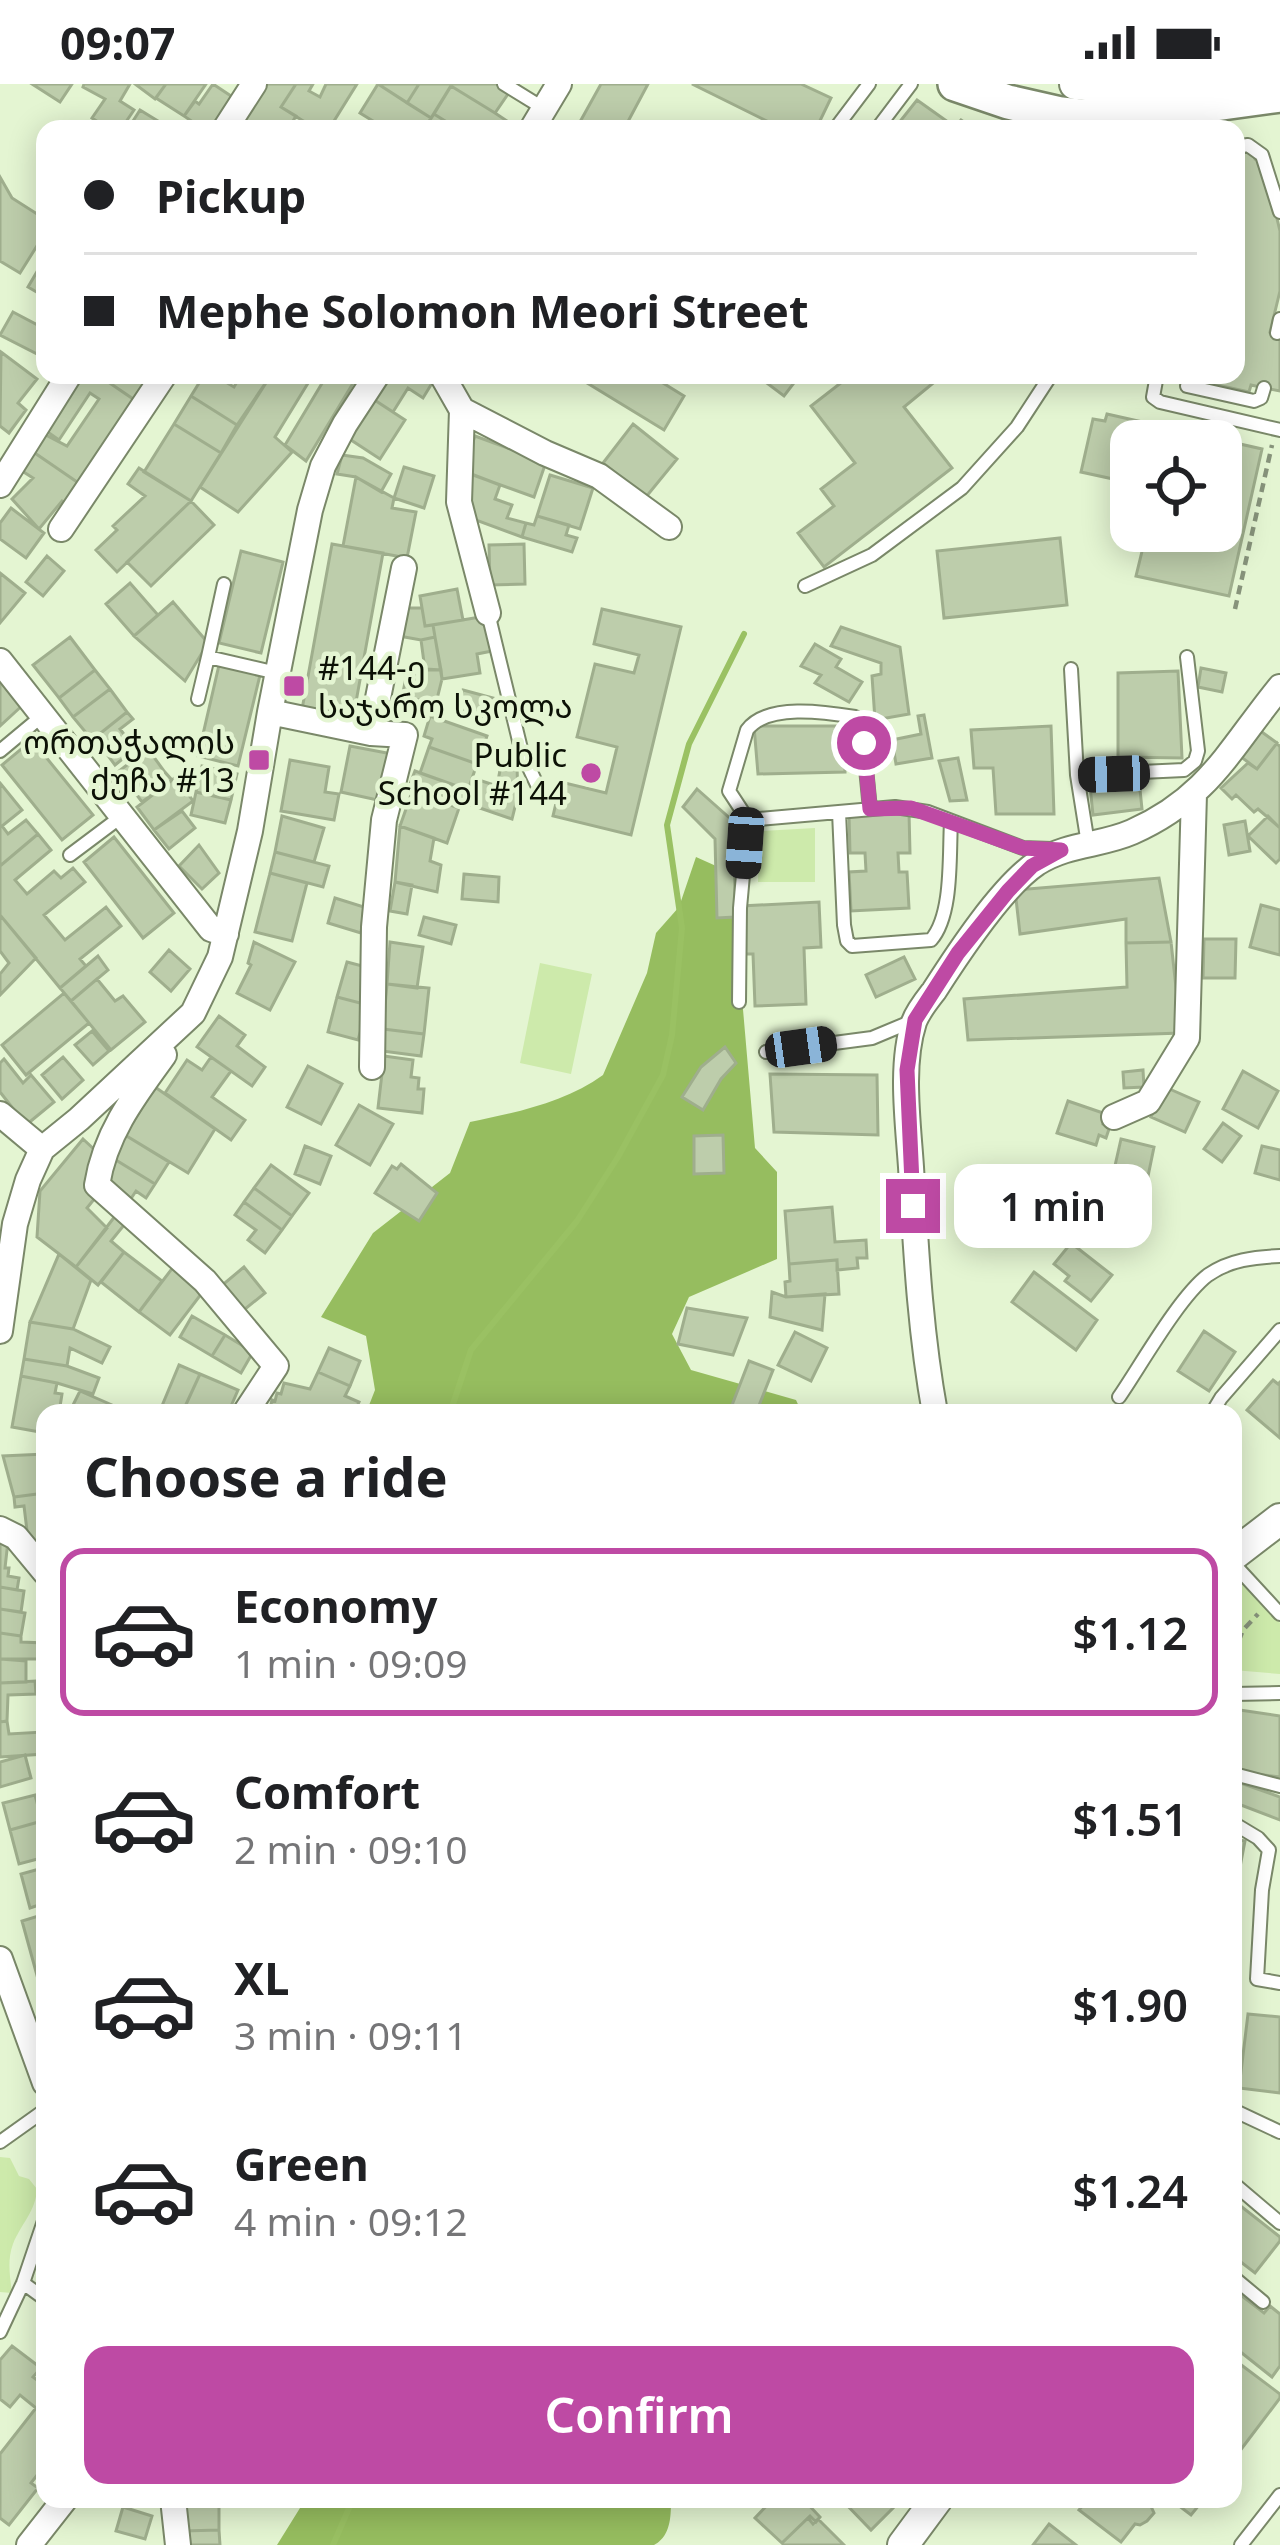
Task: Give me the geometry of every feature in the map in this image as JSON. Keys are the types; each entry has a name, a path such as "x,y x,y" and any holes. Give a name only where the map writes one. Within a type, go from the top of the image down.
{"main road":[{"path":"956,84 1008,102 1093,114 1186,108 1280,90"}],"street":[{"path":"231,120 254,84"},
{"path":"538,119 559,84"},
{"path":"1093,114 1187,89 1280,90"},
{"path":"0,485 63,384"},
{"path":"61,529 158,384"},
{"path":"251,1404 276,1366 206,1281 97,1185 101,1160 118,1120 213,976 250,831 310,510 323,466 371,384"},
{"path":"447,384 462,410 459,502 488,614"},
{"path":"462,410 599,476 669,527"},
{"path":"371,733 404,568"},
{"path":"0,661 211,929 226,934"},
{"path":"934,1404 916,1273 907,1070 915,1020 958,953 1032,866 1061,850 1126,834 1159,819 1194,794 1280,687"},
{"path":"270,712 371,733 405,735 384,820 374,927 372,1067"},
{"path":"1114,1117 1148,1102 1187,1037 1194,794"},
{"path":"0,1331 15,1224 42,1149 193,1012"},
{"path":"0,1114 42,1149"},
{"path":"1242,1552 1280,1520"},
{"path":"0,1529 16,1537 36,1561"},
{"path":"0,1959 36,2058"},
{"path":"29,2545 58,2508"},
{"path":"174,2508 178,2545"},
{"path":"903,2545 930,2508"}],"lane":[{"path":"504,84 538,119"},
{"path":"842,120 868,84"},
{"path":"884,120 911,84"},
{"path":"1245,146 1260,152 1280,212"},
{"path":"805,586 872,555 962,488 1017,428 1045,384"},
{"path":"1156,384 1154,397 1160,402 1278,429"},
{"path":"1187,386 1257,401 1264,388"},
{"path":"198,699 224,584"},
{"path":"488,614 522,753 541,793"},
{"path":"208,657 278,673"},
{"path":"1077,775 1184,770 1195,760 1198,751 1187,657"},
{"path":"1071,669 1077,775 1088,844"},
{"path":"739,1003 740,908 748,820 729,791 747,730 771,713 855,717 862,728 870,809"},
{"path":"0,751 44,716"},
{"path":"748,820 911,808 1023,848 1061,850"},
{"path":"839,812 844,925 852,946 931,940 939,932 951,822"},
{"path":"70,855 122,816"},
{"path":"766,1052 872,1038 915,1020"},
{"path":"1119,1397 1190,1292 1209,1274 1252,1257 1280,1256"},
{"path":"1217,1404 1280,1330"},
{"path":"1242,1570 1280,1614"},
{"path":"1242,1694 1280,1693"},
{"path":"1242,1776 1280,1786"},
{"path":"1242,1828 1274,1851 1262,1890 1257,1978 1280,1983"},
{"path":"1242,2114 1280,2132"},
{"path":"0,2142 36,2116"},
{"path":"1242,2190 1280,2223"},
{"path":"0,2332 36,2245"},
{"path":"23,2283 36,2293"},
{"path":"1242,2285 1263,2302"},
{"path":"1241,2545 1280,2495"}],"path":[{"path":"1234,609 1278,429"}],"green space":[{"path":"815,828 815,882 758,882 760,831"},
{"path":"696,857 725,870 735,917 755,1148 777,1172 777,1259 689,1297 672,1334 691,1370 798,1404 370,1404 375,1390 366,1336 321,1317 373,1233 450,1173 470,1122 557,1099 603,1075 647,973 656,933 679,907"},
{"path":"540,963 592,974 571,1074 520,1063"},
{"path":"1242,1578 1280,1623 1280,1674 1242,1671"},
{"path":"0,2157 10,2158 19,2176 36,2188 36,2194 11,2250 12,2293 0,2292"},
{"path":"300,2508 671,2508 667,2531 654,2545 277,2545"}],"building":[{"path":"32,84 72,84 60,102"},
{"path":"130,84 120,101 134,110 127,120 95,120 92,118 105,99 83,87"},
{"path":"135,84 166,84 155,99"},
{"path":"166,84 206,84 184,116 156,98"},
{"path":"213,84 234,98 220,120 184,116 195,101 199,104"},
{"path":"266,84 296,84 281,107 296,116 294,120 244,120"},
{"path":"296,84 313,84 309,91 320,97 326,84 357,84 335,120 302,120 281,107"},
{"path":"378,84 419,84 407,103"},
{"path":"378,84 431,118 371,120 360,113"},
{"path":"419,84 452,84 431,118 407,103"},
{"path":"452,84 498,84 510,91 495,113"},
{"path":"601,84 648,84 629,120 581,120"},
{"path":"692,84 801,84 831,98 820,120 765,120"},
{"path":"451,86 505,120 444,120 434,114"},
{"path":"917,100 945,120 901,120"},
{"path":"140,110 156,120 134,120"},
{"path":"1252,149 1255,159 1262,157 1280,231 1280,291 1270,332 1280,334 1280,391 1251,385 1249,392 1213,384 1245,384 1245,151"},
{"path":"0,177 12,198 36,213 36,247 20,273 0,261"},
{"path":"13,312 36,324 36,353 0,335"},
{"path":"1,352 36,380 18,403 26,410 9,433 0,426"},
{"path":"72,384 111,384 136,401 80,484 29,449 40,432 67,446 99,399 90,393 59,440 42,428"},
{"path":"111,384 148,384 136,401"},
{"path":"198,384 265,384 237,425 191,396"},
{"path":"265,384 307,384 275,437 292,452 238,512 200,487"},
{"path":"322,384 353,384 306,461 285,445"},
{"path":"382,384 432,384 423,398 408,388 393,412 373,399"},
{"path":"589,384 665,384 684,396 664,430"},
{"path":"768,384 793,384 784,396"},
{"path":"839,384 932,384 904,407 952,468 824,567 798,533 834,506 821,489 855,463 811,406"},
{"path":"191,396 237,425 221,453 174,424"},
{"path":"373,399 405,420 380,459 348,438"},
{"path":"1107,414 1134,420 1110,420 1110,478 1081,472 1093,419 1105,421"},
{"path":"174,424 221,453 191,501 144,472"},
{"path":"633,424 677,459 646,497 603,463"},
{"path":"475,436 546,462 534,497 462,471"},
{"path":"1242,444 1262,449 1242,538"},
{"path":"29,449 80,484 68,506 62,501 39,529 12,499 33,478 16,467"},
{"path":"342,455 363,458 391,474 381,492 356,477 337,474"},
{"path":"404,467 434,476 424,508 394,498"},
{"path":"139,468 191,501 117,572 96,550 145,496 128,484"},
{"path":"466,472 500,485 495,499 512,505 507,518 526,523 522,537 473,519"},
{"path":"550,475 593,488 580,529 537,516"},
{"path":"356,477 394,498 392,508 416,512 407,558 343,546"},
{"path":"191,501 214,525 151,586 127,562"},
{"path":"11,508 44,533 26,558 0,539 0,523"},
{"path":"537,516 569,525 566,535 577,538 572,552 522,537 526,523 534,525"},
{"path":"1060,538 1067,605 944,618 937,551"},
{"path":"332,544 383,553 352,724 301,715"},
{"path":"524,544 525,584 490,585 489,545"},
{"path":"241,551 283,562 261,653 219,643"},
{"path":"1142,552 1239,552 1229,596 1136,576"},
{"path":"47,556 64,571 43,596 26,582"},
{"path":"0,573 25,593 0,623"},
{"path":"130,583 158,615 134,636 106,604"},
{"path":"457,589 463,620 425,626 420,596"},
{"path":"173,602 208,643 185,681 134,636"},
{"path":"406,608 422,608 425,626 433,625 435,637 399,636"},
{"path":"602,609 681,627 631,835 553,816 561,782 606,793 617,747 577,737 595,664 634,673 639,655 594,644"},
{"path":"486,616 492,651 477,654 480,673 442,679 433,625"},
{"path":"841,627 900,647 909,714 875,720 872,676 881,674 881,663 831,646"},
{"path":"70,637 95,670 59,698 33,665"},
{"path":"435,637 441,670 425,670 421,640"},
{"path":"815,644 841,659 836,667 862,682 849,702 815,683 821,675 801,666"},
{"path":"219,665 260,675 238,766 198,756"},
{"path":"408,668 441,670 436,703 402,697"},
{"path":"1201,668 1226,673 1222,692 1198,687"},
{"path":"95,670 110,689 73,717 59,698"},
{"path":"1178,671 1182,758 1118,757 1118,673"},
{"path":"0,674 25,703 0,726"},
{"path":"110,689 127,712 92,740 73,717"},
{"path":"463,690 497,699 492,719 458,710"},
{"path":"402,697 428,702 426,715 400,710"},
{"path":"127,712 133,719 120,729 135,749 115,765 92,740"},
{"path":"924,715 932,758 896,764 892,740 921,734 918,716"},
{"path":"430,716 487,736 477,764 429,747 432,739 424,736"},
{"path":"754,726 844,726 845,772 758,774"},
{"path":"1051,726 1054,814 996,814 993,768 974,768 971,730"},
{"path":"1255,727 1277,743 1257,769 1236,753"},
{"path":"32,740 93,815 62,840 2,765"},
{"path":"1277,743 1280,828 1221,788 1248,763 1257,769"},
{"path":"350,746 392,754 382,801 341,792"},
{"path":"429,747 477,764 468,790 420,773"},
{"path":"148,749 164,771 136,794 119,771"},
{"path":"958,758 967,800 950,801 939,761"},
{"path":"290,760 329,767 325,792 339,794 334,820 281,811"},
{"path":"501,765 517,767 518,795 512,819 410,784 415,771 468,790 473,778 497,786"},
{"path":"202,766 237,774 231,800 196,792"},
{"path":"164,771 172,780 142,802 136,794"},
{"path":"176,777 193,801 154,830 137,807"},
{"path":"1139,780 1142,809 1093,815 1090,786"},
{"path":"0,783 22,810 2,826 8,834 26,820 38,834 0,866"},
{"path":"697,789 734,822 735,917 717,918 715,839 683,807"},
{"path":"196,792 231,800 225,823 191,815"},
{"path":"412,792 459,808 447,843 400,826"},
{"path":"182,811 195,828 169,849 154,830"},
{"path":"909,812 910,853 898,853 899,872 907,872 909,908 851,911 849,872 866,871 865,853 850,853 849,815"},
{"path":"282,816 324,828 314,862 275,852"},
{"path":"1268,816 1280,828 1276,863 1248,836"},
{"path":"1245,821 1250,851 1229,855 1224,825"},
{"path":"400,826 434,838 430,861 441,865 437,892 395,882"},
{"path":"38,834 51,850 15,880 27,894 54,871 61,878 73,868 85,882 44,915 65,940 106,907 121,926 80,959 86,966 60,988 0,915 0,866"},
{"path":"114,837 174,913 143,938 84,862"},
{"path":"199,845 219,873 202,889 179,866"},
{"path":"275,852 329,866 323,887 270,873"},
{"path":"270,873 307,883 292,941 255,932"},
{"path":"464,874 499,877 498,902 462,899"},
{"path":"1159,878 1171,942 1126,943 1126,919 1020,934 1015,890"},
{"path":"395,882 412,885 407,914 390,911"},
{"path":"335,898 364,907 361,933 328,923"},
{"path":"819,902 821,947 804,948 806,1004 755,1006 753,954 744,954 742,906"},
{"path":"1261,905 1280,910 1280,955 1250,947"},
{"path":"0,915 36,958 0,995 0,974 9,963 0,951"},
{"path":"424,917 456,925 451,944 419,935"},
{"path":"1204,939 1236,939 1235,978 1203,978"},
{"path":"254,942 295,962 270,1010 237,993 251,965"},
{"path":"390,942 423,947 417,988 387,984"},
{"path":"1171,942 1181,1033 968,1040 964,999 1127,987 1126,943"},
{"path":"169,950 190,969 171,991 150,972"},
{"path":"98,956 108,970 71,1001 60,988"},
{"path":"904,957 915,979 876,997 866,975"},
{"path":"347,962 370,968 360,1003 337,997"},
{"path":"97,979 115,1001 123,996 145,1022 111,1050 71,1001"},
{"path":"387,984 429,988 424,1034 383,1029"},
{"path":"64,993 89,1023 26,1075 2,1045"},
{"path":"337,997 368,1005 358,1040 328,1032"},
{"path":"219,1016 245,1035 237,1046 265,1067 252,1086 197,1047"},
{"path":"383,1029 424,1034 421,1056 382,1051"},
{"path":"92,1031 109,1051 93,1065 75,1045"},
{"path":"725,1047 736,1063 703,1110 682,1097 701,1067"},
{"path":"384,1056 413,1060 411,1077 419,1078 418,1089 424,1089 422,1113 378,1108"},
{"path":"63,1057 83,1080 62,1099 42,1075"},
{"path":"211,1057 231,1071 212,1097 245,1120 231,1140 165,1093 187,1060 202,1070"},
{"path":"4,1059 23,1083 31,1075 54,1102 26,1125 0,1092"},
{"path":"308,1066 342,1084 321,1124 287,1107"},
{"path":"1143,1070 1144,1087 1124,1088 1123,1072"},
{"path":"1243,1071 1278,1091 1258,1128 1223,1109"},
{"path":"770,1074 877,1075 878,1135 774,1132"},
{"path":"155,1087 215,1129 188,1173 125,1135"},
{"path":"1165,1087 1199,1102 1185,1132 1151,1117"},
{"path":"1068,1101 1106,1114 1103,1124 1110,1126 1106,1138 1099,1135 1096,1145 1057,1133"},
{"path":"359,1105 393,1124 370,1165 336,1145"},
{"path":"1223,1123 1241,1136 1222,1162 1204,1149"},
{"path":"125,1135 169,1162 155,1184 111,1157"},
{"path":"723,1135 724,1173 694,1174 694,1136"},
{"path":"83,1139 98,1153 85,1188 95,1198 87,1208 107,1228 76,1267 37,1237 40,1191"},
{"path":"1121,1139 1154,1147 1146,1186 1112,1179"},
{"path":"305,1146 331,1156 320,1184 295,1174"},
{"path":"1262,1146 1280,1150 1280,1180 1255,1173"},
{"path":"111,1157 155,1184 146,1198 136,1191 128,1203 102,1183"},
{"path":"401,1164 437,1193 419,1221 375,1193 392,1166 397,1169"},
{"path":"271,1165 309,1193 292,1216 254,1188"},
{"path":"254,1188 292,1216 282,1230 244,1202"},
{"path":"244,1202 282,1230 265,1253 248,1240 256,1230 235,1215"},
{"path":"832,1207 835,1242 866,1240 867,1258 857,1258 858,1268 837,1270 837,1260 789,1264 785,1211"},
{"path":"119,1211 129,1219 111,1241 124,1252 98,1285 76,1267"},
{"path":"1071,1243 1112,1275 1091,1301 1065,1281 1069,1276 1054,1264"},
{"path":"124,1252 162,1281 139,1312 101,1282"},
{"path":"59,1254 91,1280 73,1329 30,1322"},
{"path":"837,1260 839,1294 786,1297 789,1264"},
{"path":"174,1266 205,1289 170,1335 139,1312"},
{"path":"244,1267 265,1293 240,1313 220,1287"},
{"path":"1034,1272 1097,1320 1076,1350 1012,1302"},
{"path":"772,1292 786,1297 825,1294 822,1330 770,1317"},
{"path":"687,1308 747,1318 733,1355 678,1344"},
{"path":"192,1316 225,1335 212,1356 180,1337"},
{"path":"30,1322 73,1329 110,1347 102,1363 70,1348 67,1366 24,1359"},
{"path":"1204,1331 1235,1352 1209,1391 1178,1371"},
{"path":"795,1332 827,1348 811,1381 778,1365"},
{"path":"225,1335 253,1352 241,1373 212,1356"},
{"path":"329,1348 360,1361 350,1386 318,1372"},
{"path":"24,1359 67,1366 99,1378 93,1394 21,1376"},
{"path":"749,1361 773,1370 760,1404 732,1404"},
{"path":"179,1365 200,1374 186,1404 163,1404"},
{"path":"318,1372 350,1386 345,1396 359,1402 271,1404 284,1383 310,1389"},
{"path":"200,1374 238,1390 232,1404 186,1404"},
{"path":"21,1376 57,1383 60,1404 36,1404 36,1431 12,1427"},
{"path":"1273,1380 1280,1382 1280,1438 1247,1410"},
{"path":"80,1391 110,1404 74,1404"},
{"path":"36,1454 36,1494 14,1497 3,1456"},
{"path":"36,1494 36,1546 29,1547 24,1506 15,1507 14,1497"},
{"path":"0,1538 8,1541 5,1568 9,1568 8,1576 19,1578 17,1590 0,1587"},
{"path":"0,1587 24,1591 21,1612 0,1609"},
{"path":"0,1609 25,1613 21,1636 0,1633"},
{"path":"0,1633 36,1643 36,1659 0,1659"},
{"path":"0,1659 26,1661 26,1682 0,1683"},
{"path":"35,1681 36,1694 8,1695 7,1721 0,1722 0,1683"},
{"path":"1242,1710 1280,1716 1280,1777 1242,1772"},
{"path":"7,1721 9,1734 36,1732 36,1755 0,1757 0,1722"},
{"path":"25,1755 31,1778 0,1787 0,1762"},
{"path":"1242,1783 1280,1797 1280,1820 1242,1805"},
{"path":"35,1795 36,1823 10,1830 3,1803"},
{"path":"36,1823 36,1859 19,1864 10,1830"},
{"path":"36,1870 36,1906 30,1908 21,1874"},
{"path":"36,1917 36,1972 22,1921"},
{"path":"1248,2014 1280,2017 1280,2093 1242,2088"},
{"path":"1242,2207 1280,2237 1255,2273 1242,2263"},
{"path":"1242,2296 1264,2313 1270,2306 1280,2314 1280,2366 1272,2377 1242,2353"},
{"path":"12,2346 36,2364 36,2408 20,2395 10,2407 0,2399 0,2360"},
{"path":"1242,2366 1280,2398 1242,2448"},
{"path":"36,2408 36,2477 31,2483 36,2491 9,2525 0,2518 0,2454"},
{"path":"123,2508 152,2516 145,2539 116,2531"},
{"path":"183,2508 219,2508 219,2530 183,2531"},
{"path":"764,2508 812,2508 820,2517 816,2522 810,2516 782,2543 755,2518"},
{"path":"850,2508 893,2508 871,2530"},
{"path":"1152,2508 1154,2513 1135,2524 1121,2542 1079,2510"},
{"path":"808,2518 813,2524 818,2519 844,2545 784,2545"},
{"path":"1049,2524 1076,2545 1033,2545"},
{"path":"219,2530 220,2545 183,2545 183,2531"}],"waterway":[{"path":"453,1404 471,1350 577,1221 663,1075 672,1035 682,928 667,825 689,744 744,634"},
{"path":"333,2545 349,2508"}],"place":[{"name":"#144-ე საჯარო სკოლა","path":"294,686"},
{"name":"ორთაჭალის ქუჩა #13","path":"259,760"},
{"name":"Public School #144","path":"591,773"}],"route":[{"path":"864,743 870,809 911,808 1023,848 1061,850 1032,866 1008,891 958,953 915,1020 907,1070 913,1206"}]}
